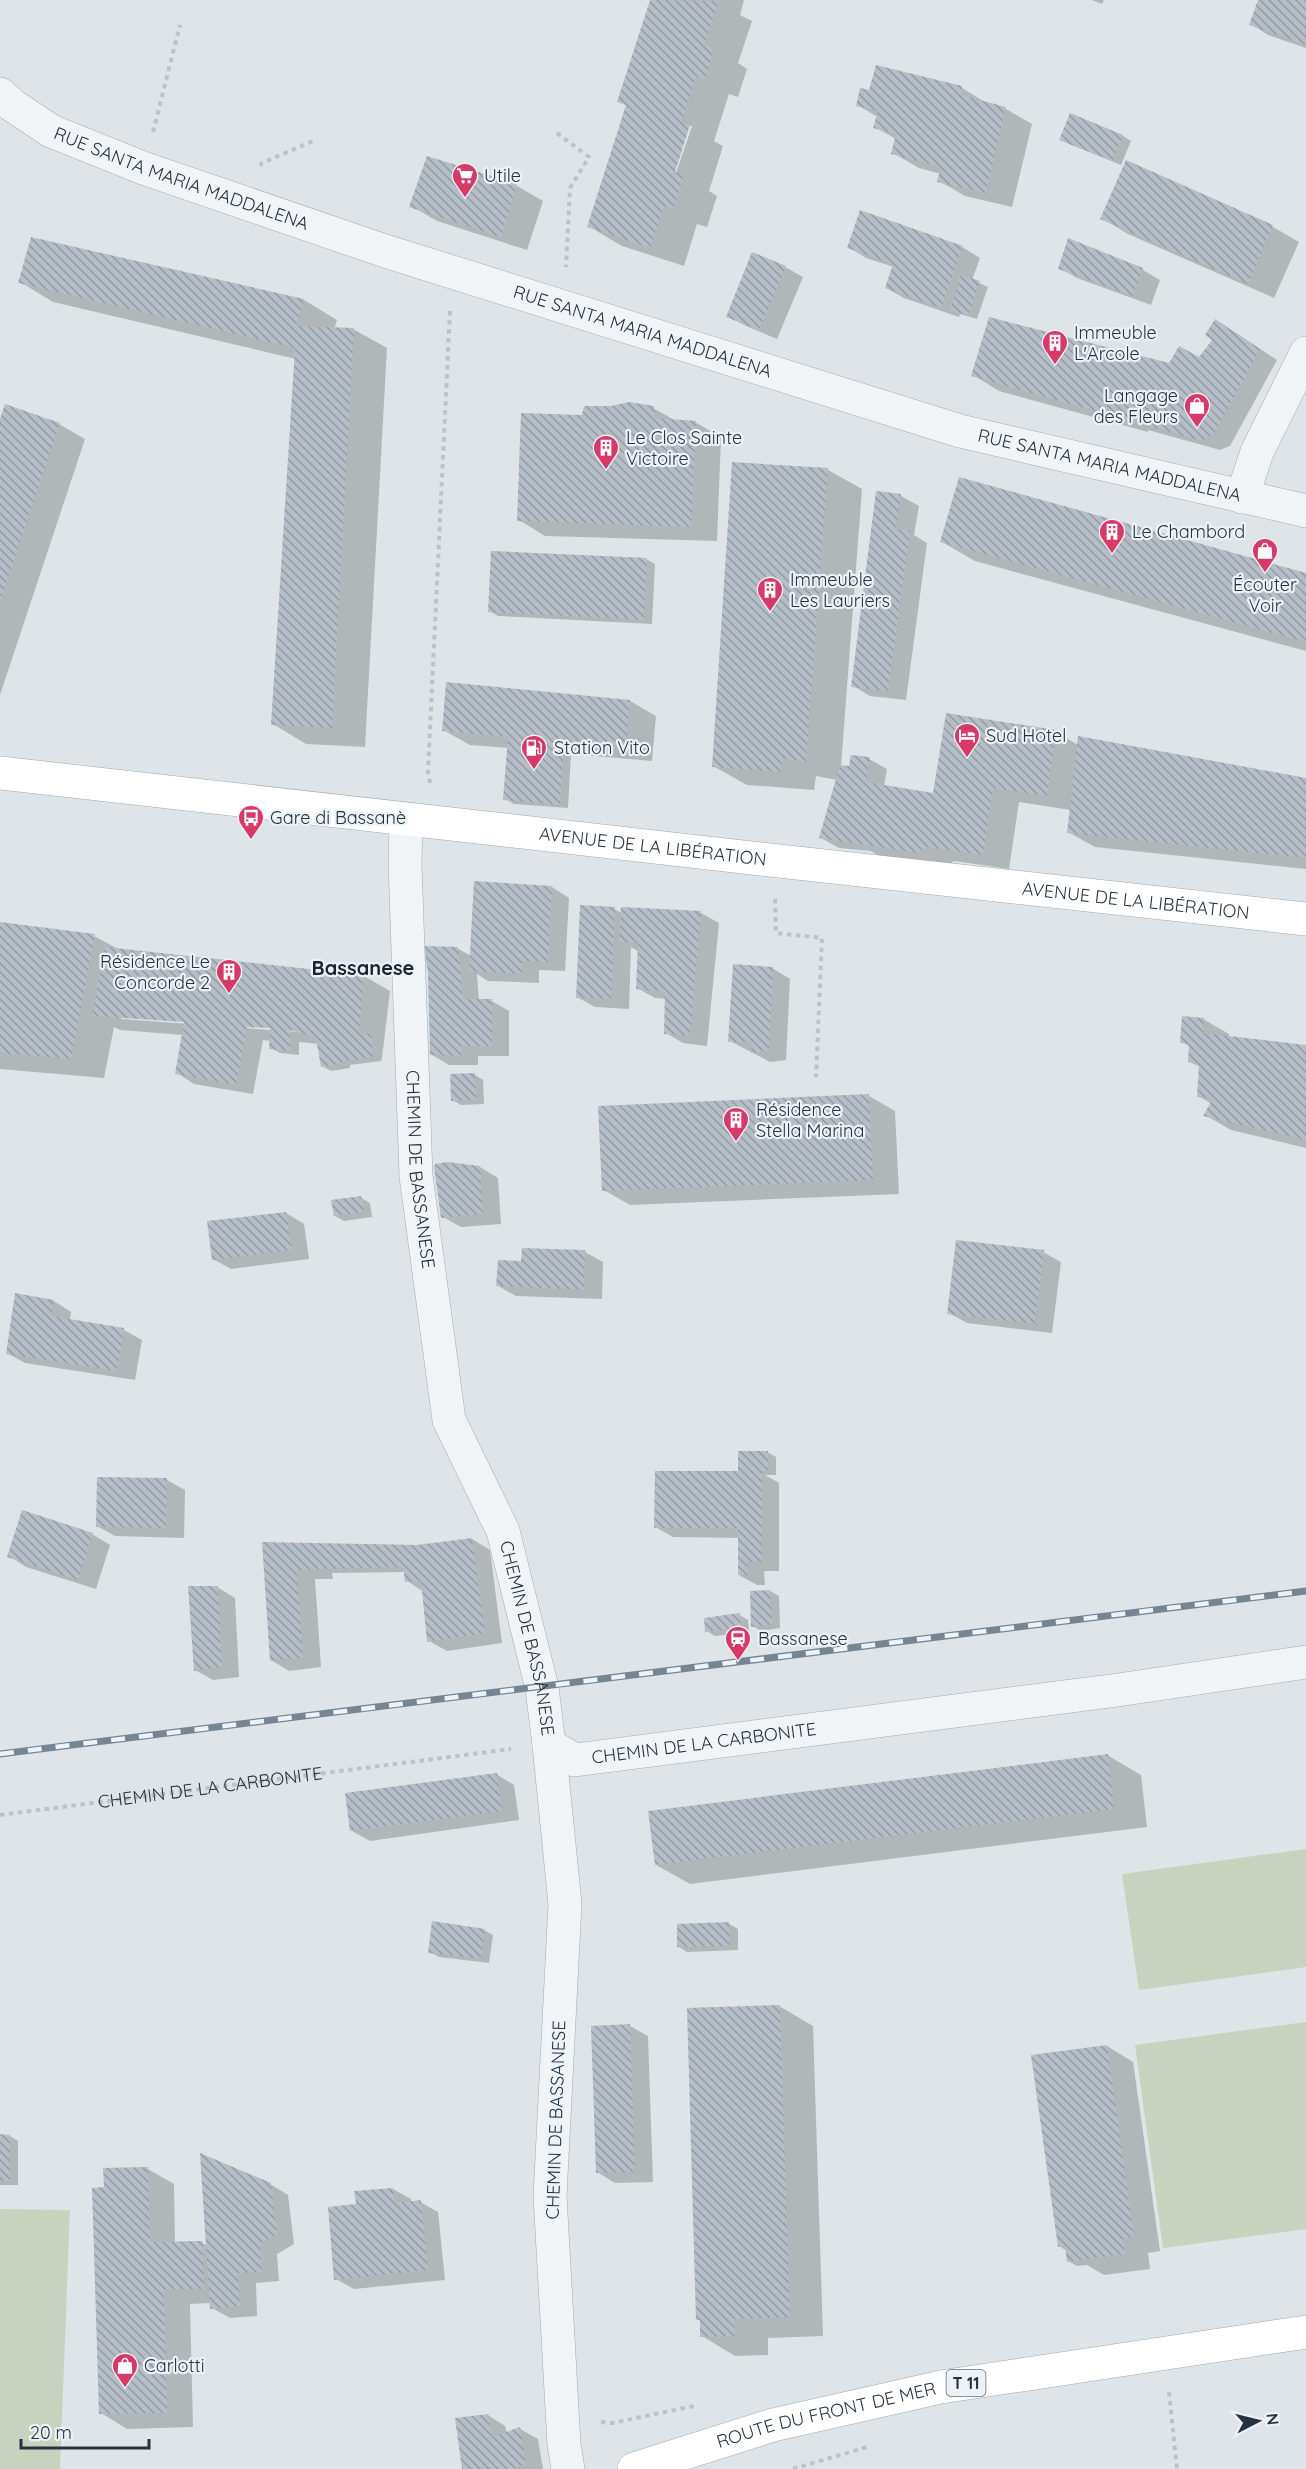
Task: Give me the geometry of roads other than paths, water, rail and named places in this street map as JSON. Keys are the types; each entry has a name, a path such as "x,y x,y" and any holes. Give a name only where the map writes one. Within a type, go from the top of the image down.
{"main road":[{"name":"AVENUE DE LA LIBÉRATION","path":"0,773 992,886 1306,919"},
{"name":"ROUTE DU FRONT DE MER","path":"634,2469 772,2425 941,2387 1306,2332"}],"street":[{"name":"RUE SANTA MARIA MADDALENA","path":"0,94 12,105 51,131 143,168 452,272 960,432 1306,511"},
{"path":"1242,497 1257,452 1306,353"},
{"name":"CHEMIN DE BASSANESE","path":"420,822 405,875 416,1176 449,1420 503,1531 542,1688 565,1904 550,2196 564,2445 568,2469"},
{"name":"CHEMIN DE LA CARBONITE","path":"549,1745 575,1760 1118,1690 1306,1662"}],"railway":[{"path":"0,1754 1306,1591"}],"place":[{"name":"Utile","path":"465,199"},
{"name":"Immeuble L'Arcole","path":"1055,366"},
{"name":"Langage des Fleurs","path":"1197,429"},
{"name":"Le Clos Sainte Victoire","path":"606,471"},
{"name":"Le Chambord","path":"1112,555"},
{"name":"Écouter Voir","path":"1265,574"},
{"name":"Immeuble Les Lauriers","path":"770,613"},
{"name":"Sud Hotel","path":"967,759"},
{"name":"Station Vito","path":"534,771"},
{"name":"Gare di Bassanè","path":"251,841"},
{"name":"Résidence Le Concorde 2","path":"229,995"},
{"name":"Résidence Stella Marina","path":"736,1143"},
{"name":"Bassanese","path":"738,1662"},
{"name":"Carlotti","path":"125,2389"}],"district":[{"name":"Bassanese","path":"363,968"}]}
